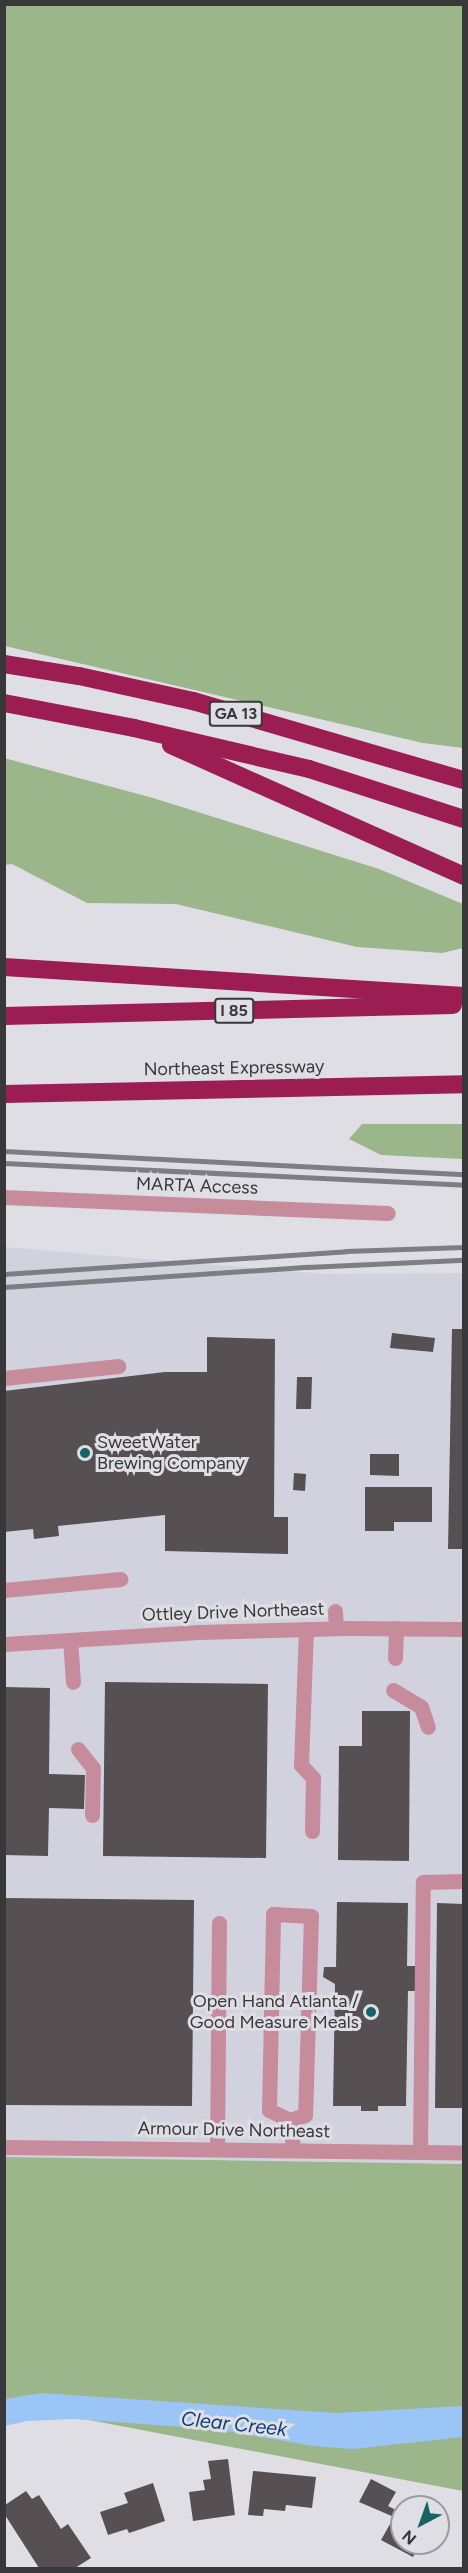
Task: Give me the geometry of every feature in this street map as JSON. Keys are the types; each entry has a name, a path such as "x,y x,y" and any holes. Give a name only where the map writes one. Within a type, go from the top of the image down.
{"highway":[{"name":"GA 13","path":"4,664 79,676 193,701 464,780"},
{"name":"GA 13","path":"4,703 134,728 309,769 464,819"},
{"path":"134,728 464,876"},
{"path":"4,967 464,996"},
{"name":"I 85","path":"4,1016 464,1005"},
{"name":"Northeast Expressway","path":"4,1094 464,1084"}],"street":[{"name":"MARTA Access","path":"4,1197 388,1213"},
{"path":"4,1378 118,1366"},
{"path":"4,1590 120,1579"},
{"path":"335,1611 336,1628"},
{"name":"Ottley Drive Northeast","path":"4,1644 336,1628 464,1629"},
{"path":"395,1658 396,1628"},
{"path":"306,1629 301,1765 313,1778 312,1831"},
{"path":"70,1640 73,1682"},
{"path":"393,1690 421,1707 428,1726"},
{"path":"78,1749 93,1768 92,1815"},
{"path":"420,2152 423,1882 464,1881"},
{"path":"273,1914 311,1916 305,2115 290,2120 269,2110 273,1914"},
{"path":"217,2150 219,1923"},
{"path":"290,2120 293,2150"},
{"name":"Armour Drive Northeast","path":"4,2147 464,2152"}],"shaded area":[{"path":"4,1247 325,1274 463,1273 463,2164 5,2157"}],"green space":[{"path":"5,4 463,5 463,748 423,743 5,646"},
{"path":"4,758 153,798 379,869 463,904 463,948 442,953 357,947 176,904 87,903 12,864 5,865"},
{"path":"362,1124 463,1124 463,1159 381,1155 349,1139"},
{"path":"4,2157 463,2164 463,2491 5,2404"}],"water":[{"name":"Clear Creek","path":"41,2393 336,2413 463,2406 463,2437 353,2449 313,2446 221,2430 73,2419 27,2421 5,2426 5,2399"}],"building":[{"path":"452,1329 464,1329 464,1549 448,1549"},
{"path":"392,1333 435,1338 433,1352 390,1348"},
{"path":"207,1337 275,1339 274,1517 288,1517 288,1554 165,1551 165,1515 58,1526 59,1536 34,1539 33,1529 4,1532 4,1391 165,1372 207,1372"},
{"path":"297,1377 312,1377 311,1409 296,1409"},
{"path":"370,1454 399,1454 399,1476 370,1475"},
{"path":"294,1473 306,1474 305,1491 293,1490"},
{"path":"365,1487 432,1487 432,1522 394,1522 394,1531 365,1531"},
{"path":"105,1682 268,1684 266,1858 103,1856"},
{"path":"4,1687 50,1688 49,1774 85,1775 84,1809 49,1808 48,1856 4,1855"},
{"path":"362,1711 410,1711 409,1861 338,1860 339,1746 362,1746"},
{"path":"4,1898 194,1900 192,2106 4,2105"},
{"name":"Open Hand Atlanta / Good Measure Meals","path":"337,1902 408,1903 407,1966 416,1966 416,1991 408,1991 406,2106 378,2106 378,2111 361,2111 361,2106 333,2106 335,1984 323,1977 324,1967 336,1967"},
{"path":"437,1903 464,1904 464,2108 435,2108"},
{"path":"228,2459 235,2515 193,2521 189,2492 205,2490 203,2480 211,2479 208,2461"},
{"path":"253,2471 316,2477 312,2508 286,2505 285,2511 264,2509 263,2516 248,2515"},
{"path":"371,2479 396,2492 394,2495 390,2495 388,2506 390,2515 359,2502"},
{"path":"153,2483 165,2521 129,2533 127,2529 108,2535 100,2512 128,2503 124,2493"},
{"path":"26,2491 32,2499 39,2495 61,2529 68,2524 91,2558 75,2568 39,2568 5,2515 5,2505"},
{"path":"390,2524 390,2545 381,2540"}],"railway":[{"path":"4,1151 464,1174"},
{"path":"4,1163 464,1185"},
{"path":"4,1274 346,1251 464,1247"},
{"path":"4,1287 307,1267 464,1260"}],"place":[{"name":"SweetWater Brewing Company","path":"85,1453"},
{"name":"Open Hand Atlanta / Good Measure Meals","path":"371,2012"}]}
